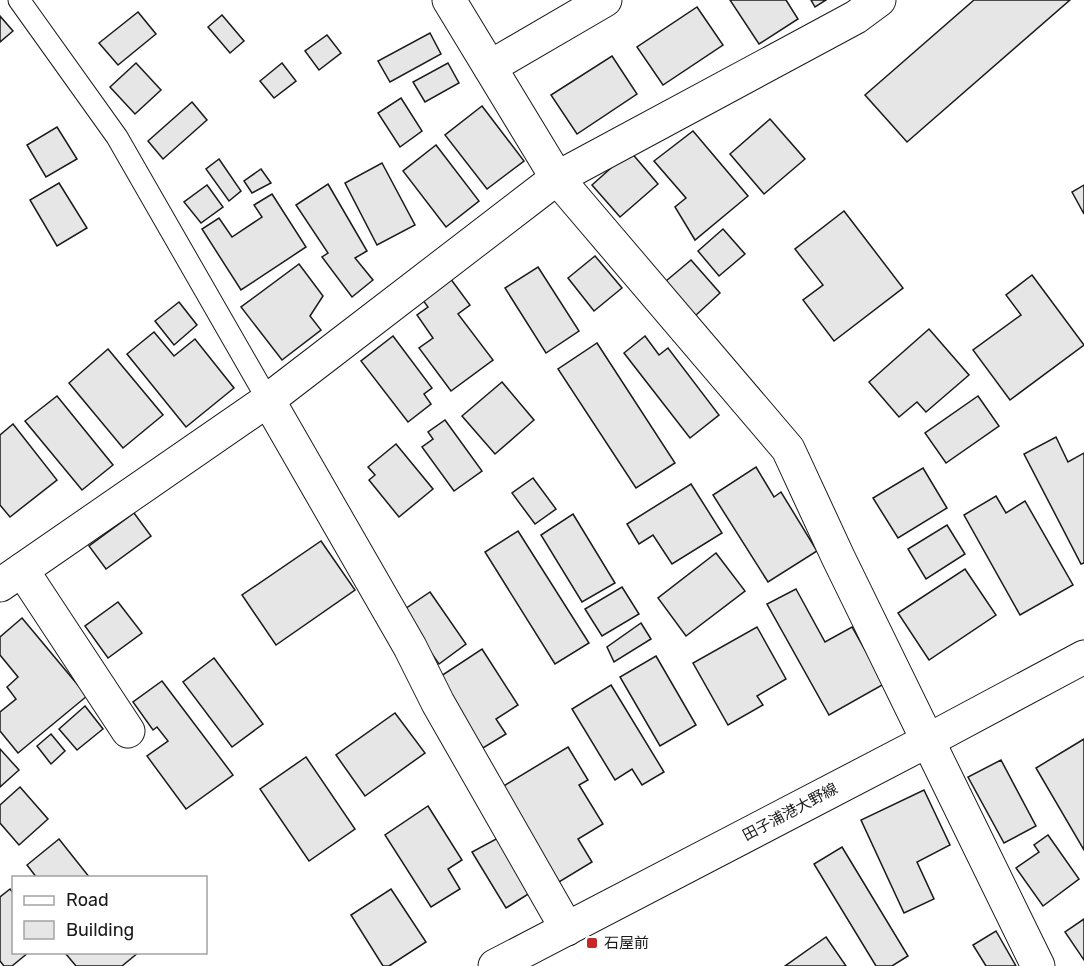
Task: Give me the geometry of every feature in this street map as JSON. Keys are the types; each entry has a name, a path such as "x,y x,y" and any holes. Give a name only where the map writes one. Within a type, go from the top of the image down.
{"street":[{"path":"449,0 557,178 788,449 837,557 1038,966"},
{"path":"490,67 604,0"},
{"path":"128,731 11,578 268,400 557,178 856,17 879,0"},
{"path":"268,400 410,647 438,703 567,929"},
{"name":"田子浦港大野線","path":"495,966 1084,657"}],"lane":[{"path":"19,0 117,137 268,400"}],"building":[{"path":"730,0 786,0 798,19 759,44"},
{"path":"811,0 826,0 815,7"},
{"path":"974,0 1070,0 907,142 865,95"},
{"path":"697,7 723,45 663,85 637,47"},
{"path":"138,12 156,34 118,65 99,43"},
{"path":"222,15 244,41 230,53 208,27"},
{"path":"0,16 13,31 0,42"},
{"path":"430,33 441,54 390,82 378,61"},
{"path":"327,35 341,53 319,70 305,51"},
{"path":"612,56 637,94 577,134 551,95"},
{"path":"136,63 161,90 135,114 110,87"},
{"path":"282,63 296,81 274,98 260,81"},
{"path":"448,63 459,83 425,102 413,82"},
{"path":"401,98 422,131 400,147 378,113"},
{"path":"192,102 207,120 163,159 148,141"},
{"path":"482,106 524,161 487,189 445,135"},
{"path":"770,119 805,159 764,194 730,154"},
{"path":"57,127 77,159 46,177 27,145"},
{"path":"693,131 748,196 695,240 675,207 686,198 654,161"},
{"path":"436,145 479,201 446,227 403,171"},
{"path":"630,151 658,184 620,217 592,185"},
{"path":"219,159 241,191 229,201 206,169"},
{"path":"382,163 415,225 377,245 345,183"},
{"path":"261,169 271,183 252,193 244,181"},
{"path":"59,183 87,228 57,246 30,200"},
{"path":"328,184 367,251 355,258 373,280 352,297 322,257 328,253 296,205"},
{"path":"207,185 223,207 201,223 184,202"},
{"path":"1084,185 1084,214 1072,192"},
{"path":"272,194 306,247 241,290 202,229 219,218 232,237 262,217 254,205"},
{"path":"844,211 903,288 834,341 803,300 823,285 795,249"},
{"path":"723,229 745,254 719,276 698,251"},
{"path":"595,256 622,288 594,311 568,278"},
{"path":"691,260 720,293 695,316 666,281"},
{"path":"299,264 323,296 310,316 321,330 282,360 241,307"},
{"path":"538,267 579,331 546,353 505,288"},
{"path":"1032,275 1084,345 1010,400 973,350 1021,315 1006,295"},
{"path":"450,278 470,305 458,314 493,360 451,391 419,348 433,338 417,315 428,307 422,299"},
{"path":"179,302 197,325 174,345 155,321"},
{"path":"929,329 969,375 926,412 917,402 899,417 869,382"},
{"path":"154,332 174,356 195,339 234,388 186,427 127,354"},
{"path":"393,336 432,388 424,394 431,404 408,422 361,361"},
{"path":"645,336 659,355 668,348 719,415 690,438 624,353"},
{"path":"597,343 675,463 636,488 558,369"},
{"path":"108,349 163,415 123,448 69,383"},
{"path":"502,382 534,420 495,454 462,416"},
{"path":"57,396 113,465 82,490 25,421"},
{"path":"978,396 999,426 946,463 925,433"},
{"path":"445,420 482,471 454,491 422,447 433,439 428,432"},
{"path":"13,424 57,480 10,517 0,505 0,435"},
{"path":"1056,437 1068,462 1084,453 1084,563 1081,564 1024,454"},
{"path":"396,444 433,489 399,517 369,480 375,475 368,467"},
{"path":"756,467 774,497 781,492 817,551 768,582 713,495"},
{"path":"923,468 947,508 898,538 873,498"},
{"path":"533,478 556,509 535,524 512,493"},
{"path":"691,484 722,533 672,564 653,535 639,544 627,524"},
{"path":"996,496 1006,513 1025,501 1073,585 1020,615 964,515"},
{"path":"134,513 151,536 106,569 89,546"},
{"path":"573,514 615,583 582,602 541,535"},
{"path":"947,525 965,554 926,579 908,549"},
{"path":"518,531 589,643 555,664 485,552"},
{"path":"321,541 355,590 276,645 242,595"},
{"path":"716,553 745,591 686,636 658,598"},
{"path":"965,569 996,615 929,660 898,613"},
{"path":"622,587 639,614 602,636 585,609"},
{"path":"796,589 825,642 852,627 884,684 829,715 767,604"},
{"path":"430,592 466,644 439,664 402,611"},
{"path":"118,602 142,633 108,658 85,626"},
{"path":"22,618 87,696 18,753 0,731 0,712 16,699 7,687 18,677 0,655 0,637"},
{"path":"641,623 651,639 614,662 607,647"},
{"path":"757,627 786,679 757,696 763,705 728,725 693,663"},
{"path":"482,649 518,705 496,719 506,734 483,748 438,678"},
{"path":"656,656 696,725 660,746 620,677"},
{"path":"214,658 263,724 232,747 183,682"},
{"path":"162,681 233,775 186,809 147,756 168,741 157,727 153,730 133,702"},
{"path":"611,685 664,772 642,785 632,769 615,780 572,709"},
{"path":"85,706 103,729 77,750 59,729"},
{"path":"395,713 425,753 365,796 336,755"},
{"path":"51,734 65,751 51,764 37,746"},
{"path":"1084,739 1084,850 1036,768"},
{"path":"568,747 588,780 579,785 603,824 578,839 592,862 559,882 502,787"},
{"path":"0,749 19,770 0,787"},
{"path":"306,757 355,829 309,861 260,789"},
{"path":"1001,760 1036,826 1004,843 968,777"},
{"path":"20,787 48,819 19,845 0,823 0,805"},
{"path":"924,790 950,845 917,862 934,899 904,913 861,820"},
{"path":"428,806 462,860 448,869 460,889 431,907 385,835"},
{"path":"1048,835 1079,879 1043,906 1016,868 1039,852 1034,845"},
{"path":"498,838 530,893 506,908 472,852"},
{"path":"59,839 88,876 35,876 27,865"},
{"path":"842,847 908,956 892,966 876,966 814,864"},
{"path":"10,889 12,892 12,954 27,954 12,966 4,966 0,961 0,897"},
{"path":"391,889 426,942 389,966 383,966 351,915"},
{"path":"1084,919 1084,960 1065,932"},
{"path":"996,931 1016,966 986,966 973,945"},
{"path":"826,937 846,966 785,966"},
{"path":"66,954 137,954 122,966 76,966"}],"place":[{"name":"石屋前","path":"592,943"}]}
